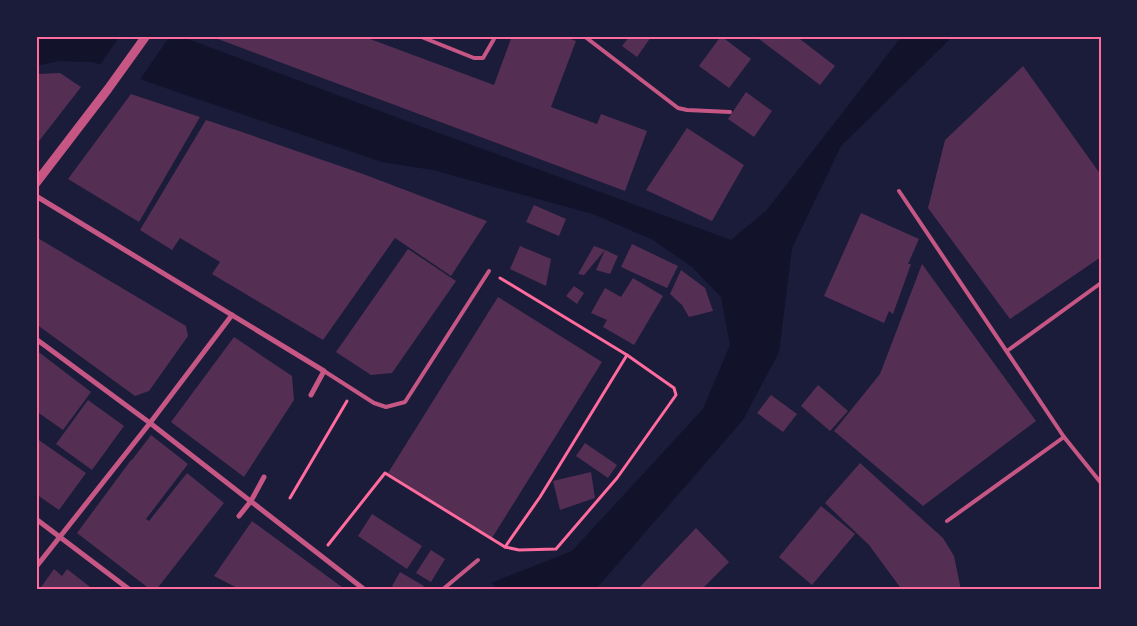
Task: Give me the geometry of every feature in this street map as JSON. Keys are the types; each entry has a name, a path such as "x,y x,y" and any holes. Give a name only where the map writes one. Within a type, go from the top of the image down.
{"street":[{"path":"36,183 146,36"},
{"path":"36,196 324,371 311,395"},
{"path":"36,566 232,315"},
{"path":"36,339 150,422 365,590"},
{"path":"239,516 251,501 264,477"},
{"path":"36,519 130,590"}],"lane":[{"path":"418,36 474,58 483,58 494,39 493,36"},
{"path":"584,36 678,108 730,112"},
{"path":"900,192 1064,437 1101,483"},
{"path":"324,371 374,402 386,407 405,402 489,271"},
{"path":"1007,351 1101,283"},
{"path":"947,521 1064,437"},
{"path":"442,590 478,560"}],"path":[{"path":"321,554 385,473 505,547 519,550 556,548 617,478 676,395 674,388 627,355 489,271"},
{"path":"505,547 540,497 627,355"},
{"path":"290,498 354,390"}],"shaded area":[{"path":"36,36 179,36 731,240 766,211 902,36 953,36 841,146 792,248 779,352 743,420 595,590 499,590 491,583 572,551 703,409 730,345 721,297 692,267 653,240 593,214 433,170 382,162 93,62 59,61 36,66"}],"pier":[{"path":"120,36 170,36 139,81 99,66"}],"building":[{"path":"210,36 362,36 494,85 512,36 563,36 576,41 551,107 597,124 601,114 647,131 625,191"},
{"path":"630,36 651,37 637,57 622,46"},
{"path":"721,36 751,59 729,88 699,66"},
{"path":"755,36 796,36 835,66 820,85"},
{"path":"1023,66 1101,175 1101,257 1010,319 928,208 945,140"},
{"path":"60,73 81,87 36,145 36,74"},
{"path":"746,92 772,111 754,137 728,119"},
{"path":"131,94 200,117 139,222 68,179"},
{"path":"206,120 363,174 487,221 451,276 395,238 323,340 212,274 220,262 180,238 172,250 140,230"},
{"path":"687,128 744,165 712,221 646,190"},
{"path":"534,205 566,219 559,236 526,222"},
{"path":"861,213 919,239 908,264 911,264 893,314 889,311 884,323 824,296"},
{"path":"36,237 186,326 188,336 149,391 135,396 36,324"},
{"path":"632,244 678,266 667,288 621,267"},
{"path":"520,246 551,259 546,286 510,269"},
{"path":"594,246 605,250 584,275 578,274"},
{"path":"408,249 456,281 392,373 371,375 336,352"},
{"path":"605,250 618,256 610,274 596,270"},
{"path":"922,264 1036,421 923,506 834,431 880,374"},
{"path":"681,270 705,288 713,311 689,317 682,305 670,294"},
{"path":"633,278 663,296 634,345 603,327 607,320 591,313 605,288 621,297"},
{"path":"574,286 584,293 577,304 566,296"},
{"path":"498,297 602,362 492,538 388,473"},
{"path":"234,337 292,376 294,400 244,477 171,422"},
{"path":"36,350 91,392 63,430 36,411"},
{"path":"818,385 848,411 830,431 801,406"},
{"path":"771,395 797,414 783,432 757,413"},
{"path":"88,400 124,426 92,470 56,444"},
{"path":"151,435 188,464 146,519 149,521 187,473 224,503 156,590 151,590 77,533"},
{"path":"36,438 86,473 59,510 36,494"},
{"path":"585,443 617,465 608,478 576,456"},
{"path":"860,463 943,538 954,556 961,590 901,590 869,545 825,503"},
{"path":"591,472 595,498 560,510 553,481"},
{"path":"821,506 855,534 812,585 779,557"},
{"path":"372,514 422,546 407,569 358,536"},
{"path":"252,521 346,590 241,590 214,576"},
{"path":"696,528 729,562 701,590 637,590"},
{"path":"431,550 445,559 431,582 416,573"},
{"path":"54,569 62,576 67,569 94,590 39,590"},
{"path":"400,572 424,586 422,590 398,590 392,586"}]}
